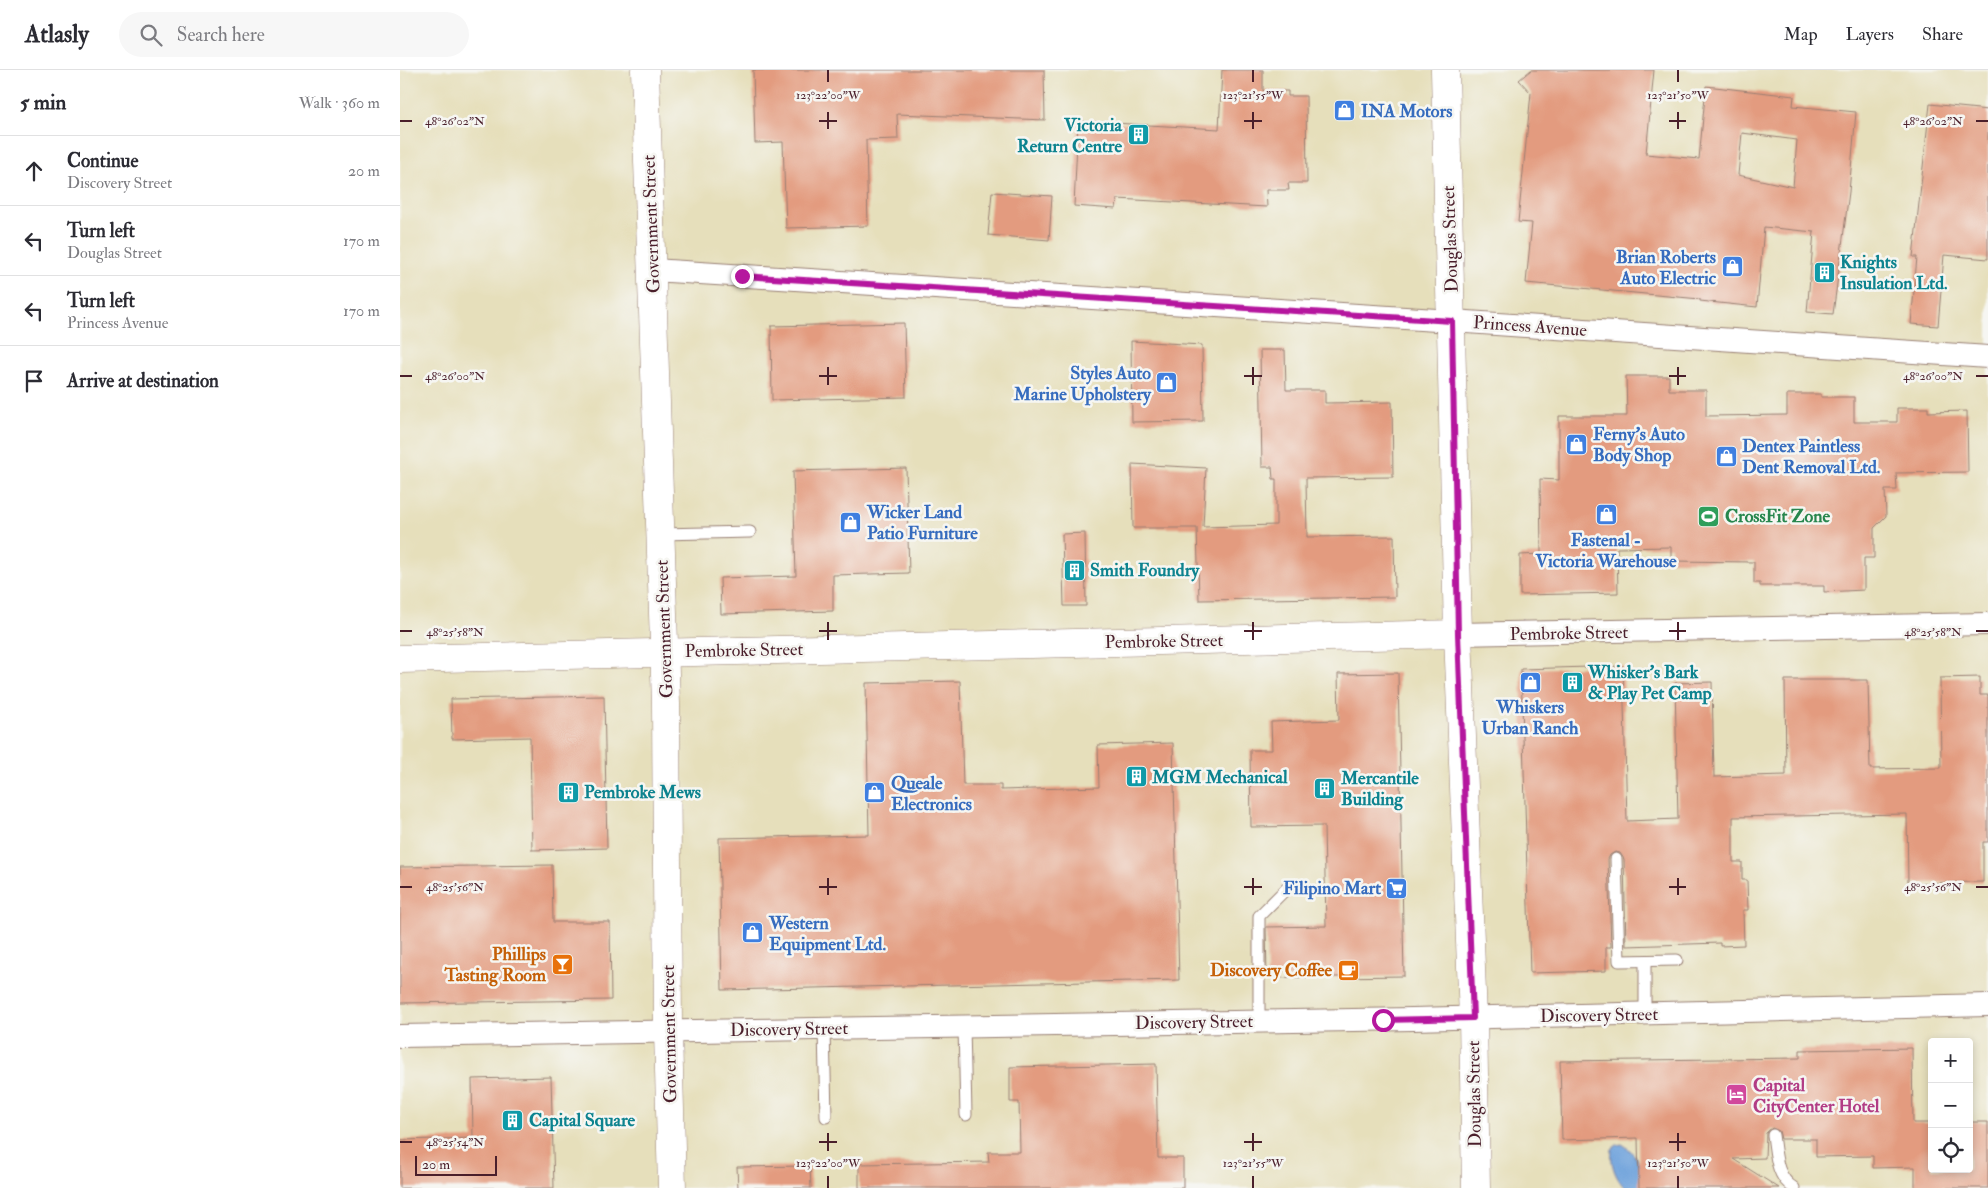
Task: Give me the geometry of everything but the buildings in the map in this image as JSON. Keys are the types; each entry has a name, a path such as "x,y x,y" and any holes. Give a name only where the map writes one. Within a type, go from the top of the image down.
{"main road":[{"name":"Government Street","path":"645,70 664,652 668,1031 672,1188"},
{"name":"Douglas Street","path":"1445,70 1458,634 1473,1018 1476,1188"},
{"name":"Pembroke Street","path":"400,659 1458,634"}],"street":[{"name":"Princess Avenue","path":"653,270 1988,357"},
{"name":"Pembroke Street","path":"1458,634 1988,624"},
{"name":"Discovery Street","path":"400,1036 1473,1018 1988,1005"}],"lane":[{"path":"661,534 750,532"},
{"path":"1616,859 1619,961 1677,960"},
{"path":"1259,1021 1258,916 1286,889"},
{"path":"1645,961 1645,1014"},
{"path":"964,1026 966,1115"},
{"path":"824,1029 826,1117"},
{"path":"1773,1135 1780,1172 1784,1181 1794,1188"}],"water":[{"path":"1622,1144 1636,1158 1643,1188 1625,1188 1616,1175 1612,1160 1612,1149"}],"place":[{"name":"INA Motors","path":"1345,111"},
{"name":"Victoria Return Centre","path":"1138,135"},
{"name":"Brian Roberts Auto Electric","path":"1732,267"},
{"name":"Knights Insulation Ltd.","path":"1824,272"},
{"name":"Styles Auto Marine Upholstery","path":"1167,383"},
{"name":"Ferny's Auto Body Shop","path":"1577,444"},
{"name":"Dentex Paintless Dent Removal Ltd.","path":"1726,456"},
{"name":"Fastenal - Victoria Warehouse","path":"1606,515"},
{"name":"CrossFit Zone","path":"1709,516"},
{"name":"Wicker Land Patio Furniture","path":"851,522"},
{"name":"Smith Foundry","path":"1074,570"},
{"name":"Whiskers Urban Ranch","path":"1530,682"},
{"name":"Whisker's Bark & Play Pet Camp","path":"1572,682"},
{"name":"MGM Mechanical","path":"1136,777"},
{"name":"Mercantile Building","path":"1325,788"},
{"name":"Pembroke Mews","path":"568,792"},
{"name":"Queale Electronics","path":"875,793"},
{"name":"Filipino Mart","path":"1397,888"},
{"name":"Western Equipment Ltd.","path":"753,933"},
{"name":"Phillips Tasting Room","path":"562,964"},
{"name":"Discovery Coffee","path":"1348,970"},
{"name":"Capital CityCenter Hotel","path":"1737,1095"},
{"name":"Capital Square","path":"513,1120"}],"route":[{"path":"742,276 1452,321 1458,634 1473,1018 1383,1020"}]}
